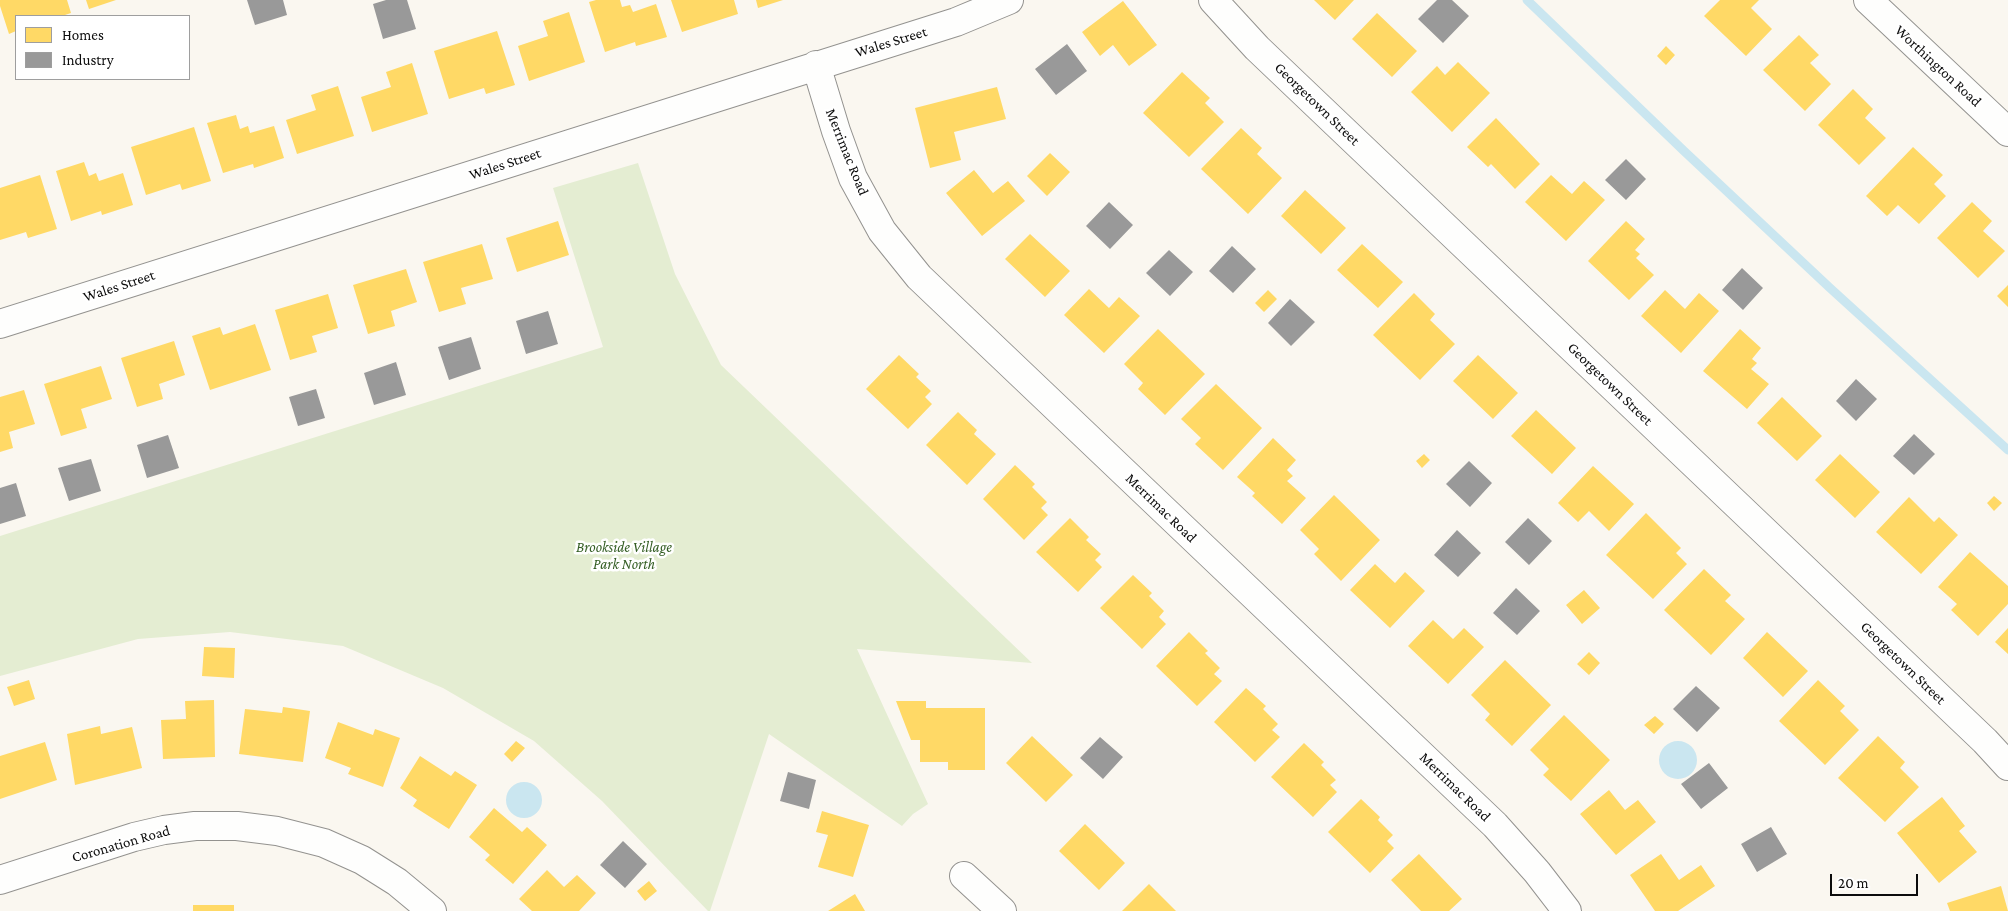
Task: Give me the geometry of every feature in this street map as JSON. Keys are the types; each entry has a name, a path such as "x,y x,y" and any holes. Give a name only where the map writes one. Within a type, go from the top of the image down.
{"street":[{"name":"Wales Street","path":"0,324 956,22 1009,0"},
{"name":"Georgetown Street","path":"1213,0 1257,48 1986,741 2008,766"},
{"name":"Worthington Road","path":"1868,0 2008,132"},
{"name":"Merrimac Road","path":"816,65 836,131 854,178 882,231 919,277 1495,826 1537,872 1567,911"},
{"name":"Coronation Road","path":"0,880 134,837 164,830 195,826 236,826 277,830 324,843 362,860 397,882 432,911"},
{"path":"964,876 1002,911"}],"green space":[{"name":"Brookside Village Park North","path":"638,163 675,274 721,365 1032,663 857,649 928,804 913,814 902,826 769,734 710,911 708,911 602,801 534,741 443,688 343,646 230,632 138,639 0,676 0,536 603,347 553,188"}],"water":[{"path":"1678,741 1691,747 1697,760 1691,773 1678,779 1665,773 1659,760 1665,747"},
{"path":"524,782 531,783 537,787 541,793 541,807 537,813 531,817 524,818 517,817 511,813 507,807 506,800 507,793 511,787 517,783"}],"building: Homes":[{"path":"0,0 67,0 71,13 65,15 15,15 15,31 9,34 0,6"},
{"path":"86,0 116,0 89,9"},
{"path":"596,0 620,0 622,7 630,5 633,12 656,4 667,37 636,46 635,42 605,52 589,2"},
{"path":"671,0 734,0 738,14 682,32"},
{"path":"756,0 783,0 758,8"},
{"path":"1314,0 1354,0 1335,20"},
{"path":"1720,0 1759,0 1751,8 1772,29 1746,56 1704,16"},
{"path":"1123,1 1157,45 1129,66 1113,45 1100,56 1082,32"},
{"path":"569,12 585,62 529,81 518,46 548,36 543,21"},
{"path":"1377,13 1417,51 1392,77 1352,39"},
{"path":"497,31 515,85 486,94 484,88 449,99 434,51"},
{"path":"1799,35 1819,55 1810,63 1831,84 1805,111 1763,70"},
{"path":"1666,46 1675,55 1666,65 1657,56"},
{"path":"1458,62 1490,93 1452,132 1411,92 1437,66 1445,75"},
{"path":"412,63 428,114 372,132 361,97 391,87 386,72"},
{"path":"1182,72 1210,98 1205,103 1224,122 1189,157 1143,113"},
{"path":"338,86 354,136 297,154 286,120 316,110 311,95"},
{"path":"997,87 1006,119 954,132 961,160 930,168 915,108"},
{"path":"1853,89 1873,109 1865,118 1886,138 1859,165 1818,125"},
{"path":"236,115 240,129 248,126 250,133 274,126 284,158 254,168 253,164 223,173 207,123"},
{"path":"1496,118 1540,164 1515,189 1491,164 1488,167 1467,147"},
{"path":"194,127 211,181 182,190 180,184 146,195 131,147"},
{"path":"1241,128 1262,148 1257,154 1282,178 1248,214 1201,169"},
{"path":"1913,147 1943,175 1934,184 1946,196 1919,224 1898,205 1887,216 1866,196"},
{"path":"1050,153 1070,172 1047,196 1027,176"},
{"path":"84,162 89,176 96,173 99,181 123,173 133,205 102,215 101,211 71,221 56,171"},
{"path":"974,170 993,193 1008,181 1025,201 982,236 946,193"},
{"path":"40,175 57,229 28,238 26,232 0,240 0,188"},
{"path":"1551,175 1572,194 1584,181 1605,200 1566,241 1525,202"},
{"path":"1305,190 1346,228 1321,254 1281,216"},
{"path":"1972,202 1992,221 1983,231 2005,251 1978,278 1937,238"},
{"path":"558,221 569,255 517,272 506,238"},
{"path":"1626,221 1645,239 1635,250 1640,254 1636,258 1654,275 1629,300 1588,261"},
{"path":"1030,234 1070,271 1045,297 1005,259"},
{"path":"482,244 493,279 461,288 466,304 439,312 423,262"},
{"path":"1362,244 1403,282 1378,308 1337,270"},
{"path":"406,269 417,302 391,311 395,326 368,334 353,285"},
{"path":"2008,285 2008,307 1997,296"},
{"path":"1089,289 1109,308 1119,297 1140,316 1104,353 1064,315"},
{"path":"1268,290 1277,299 1264,312 1255,303"},
{"path":"1665,290 1685,309 1699,293 1719,311 1681,353 1641,316"},
{"path":"1414,293 1435,314 1430,320 1455,344 1420,380 1373,335"},
{"path":"328,294 338,328 312,336 317,352 290,360 275,310"},
{"path":"255,324 271,370 210,390 192,336 220,327 223,335"},
{"path":"1158,329 1205,374 1165,415 1138,389 1143,383 1124,364"},
{"path":"1740,329 1761,348 1752,359 1757,363 1751,369 1769,384 1747,409 1703,371"},
{"path":"174,341 185,375 159,384 163,399 137,407 121,358"},
{"path":"899,355 919,374 916,377 931,391 925,397 932,404 908,429 866,389"},
{"path":"1478,355 1518,393 1493,419 1453,381"},
{"path":"101,366 112,399 81,409 87,428 61,436 44,384"},
{"path":"1216,384 1262,428 1223,470 1195,444 1201,438 1181,419"},
{"path":"24,390 35,424 9,432 13,448 0,452 0,397"},
{"path":"1782,397 1822,436 1797,461 1757,423"},
{"path":"1536,410 1576,448 1552,474 1511,436"},
{"path":"958,412 977,430 974,434 996,454 967,485 926,445"},
{"path":"1273,438 1296,460 1287,470 1293,476 1287,481 1306,498 1282,524 1252,496 1255,493 1237,477"},
{"path":"1424,454 1430,460 1422,468 1416,461"},
{"path":"1840,454 1880,492 1855,518 1815,480"},
{"path":"1015,465 1035,484 1032,487 1047,502 1041,508 1048,515 1024,540 983,499"},
{"path":"1593,466 1634,504 1609,531 1589,511 1578,522 1558,503"},
{"path":"1334,495 1380,540 1341,581 1314,554 1319,549 1300,530"},
{"path":"1994,496 2002,503 1994,511 1987,503"},
{"path":"1909,497 1934,522 1939,517 1958,535 1921,574 1876,532"},
{"path":"1646,513 1681,548 1676,553 1687,564 1653,599 1606,555"},
{"path":"1070,518 1089,537 1086,540 1101,554 1095,560 1102,567 1078,592 1036,552"},
{"path":"1970,552 2008,586 2008,604 1978,636 1951,610 1957,604 1938,587"},
{"path":"1375,564 1395,583 1405,572 1425,591 1390,628 1350,590"},
{"path":"1704,569 1731,595 1725,601 1745,619 1711,655 1664,610"},
{"path":"1133,575 1152,593 1149,596 1164,611 1159,617 1166,624 1142,649 1100,608"},
{"path":"1584,590 1600,608 1582,624 1566,605"},
{"path":"1433,620 1453,639 1464,628 1484,647 1448,684 1408,646"},
{"path":"2008,628 2008,654 1995,642"},
{"path":"1189,632 1208,651 1205,653 1220,668 1214,674 1222,681 1197,706 1156,666"},
{"path":"1767,632 1808,671 1783,697 1743,658"},
{"path":"204,647 235,648 234,678 202,676"},
{"path":"1589,652 1600,663 1589,675 1577,664"},
{"path":"1505,660 1551,705 1512,746 1485,720 1490,714 1471,695"},
{"path":"29,680 35,699 14,706 7,687"},
{"path":"1818,680 1845,706 1840,711 1859,730 1825,765 1779,721"},
{"path":"1246,688 1266,706 1263,709 1278,724 1272,730 1280,737 1255,762 1214,722"},
{"path":"214,700 215,757 163,759 161,720 186,719 185,701"},
{"path":"896,701 926,701 926,708 985,708 985,770 948,770 948,762 920,762 920,740 911,740"},
{"path":"283,707 310,711 303,762 239,754 245,709 282,713"},
{"path":"1564,715 1610,760 1571,801 1543,775 1549,769 1530,750"},
{"path":"1655,716 1664,724 1654,734 1644,725"},
{"path":"338,722 373,735 375,729 400,738 383,787 348,774 351,768 325,758"},
{"path":"100,726 101,734 132,727 142,768 75,785 67,734"},
{"path":"1032,736 1073,775 1046,802 1006,763"},
{"path":"1878,736 1905,762 1900,768 1919,787 1885,822 1838,778"},
{"path":"516,741 525,748 512,762 504,754"},
{"path":"45,742 57,780 0,799 0,756"},
{"path":"1304,743 1324,762 1321,765 1336,780 1330,785 1337,792 1313,817 1271,777"},
{"path":"420,756 451,776 455,771 477,785 449,829 413,806 417,800 400,788"},
{"path":"1609,790 1625,810 1638,800 1656,822 1616,855 1580,814"},
{"path":"1942,797 1965,826 1959,831 1977,852 1939,883 1897,833"},
{"path":"1361,799 1380,817 1378,820 1393,835 1387,841 1394,848 1370,873 1328,832"},
{"path":"494,808 522,832 527,827 547,845 513,884 485,860 490,855 469,837"},
{"path":"822,811 869,825 853,877 818,867 828,835 816,832"},
{"path":"1085,824 1125,863 1099,890 1059,851"},
{"path":"1419,854 1462,899 1449,911 1421,911 1391,880"},
{"path":"1661,854 1679,880 1701,865 1715,886 1678,911 1655,911 1630,875"},
{"path":"547,870 564,887 577,875 596,893 579,911 532,911 519,899"},
{"path":"649,881 657,891 645,901 637,891"},
{"path":"1149,884 1176,911 1122,911"},
{"path":"2001,886 2008,911 1950,911 1947,903"},
{"path":"855,894 865,911 828,911"},
{"path":"193,905 234,905 234,911 193,911"}],"building: Industry":[{"path":"247,0 283,0 287,15 255,25"},
{"path":"386,0 407,0 416,29 383,39 373,4"},
{"path":"1437,0 1452,0 1469,16 1443,43 1418,19"},
{"path":"1067,44 1087,71 1056,95 1035,69"},
{"path":"1626,159 1646,179 1626,200 1605,180"},
{"path":"1109,202 1133,225 1110,249 1086,226"},
{"path":"1232,246 1256,269 1233,293 1209,271"},
{"path":"1169,250 1193,272 1170,296 1146,273"},
{"path":"1742,268 1763,288 1743,310 1722,290"},
{"path":"1290,299 1315,322 1291,346 1268,323"},
{"path":"548,311 558,344 526,354 516,321"},
{"path":"471,337 481,369 449,380 438,347"},
{"path":"396,362 406,395 374,405 364,373"},
{"path":"1856,379 1877,399 1856,421 1836,401"},
{"path":"316,389 325,418 298,426 289,397"},
{"path":"1914,434 1935,454 1914,475 1893,456"},
{"path":"168,435 179,468 147,478 137,445"},
{"path":"91,459 101,491 69,501 58,468"},
{"path":"1469,461 1492,483 1470,507 1446,484"},
{"path":"16,483 26,516 0,524 0,488"},
{"path":"1528,518 1552,541 1529,565 1505,542"},
{"path":"1457,530 1481,553 1458,577 1434,555"},
{"path":"1516,588 1540,611 1517,635 1493,613"},
{"path":"1696,686 1720,708 1697,732 1673,709"},
{"path":"1100,737 1123,757 1103,779 1080,758"},
{"path":"1709,763 1728,788 1701,809 1681,784"},
{"path":"788,772 816,780 809,809 780,801"},
{"path":"1771,827 1787,854 1757,872 1741,844"},
{"path":"623,841 647,864 625,888 600,865"}],"waterway":[{"path":"1527,0 1830,288 2008,450"}]}
